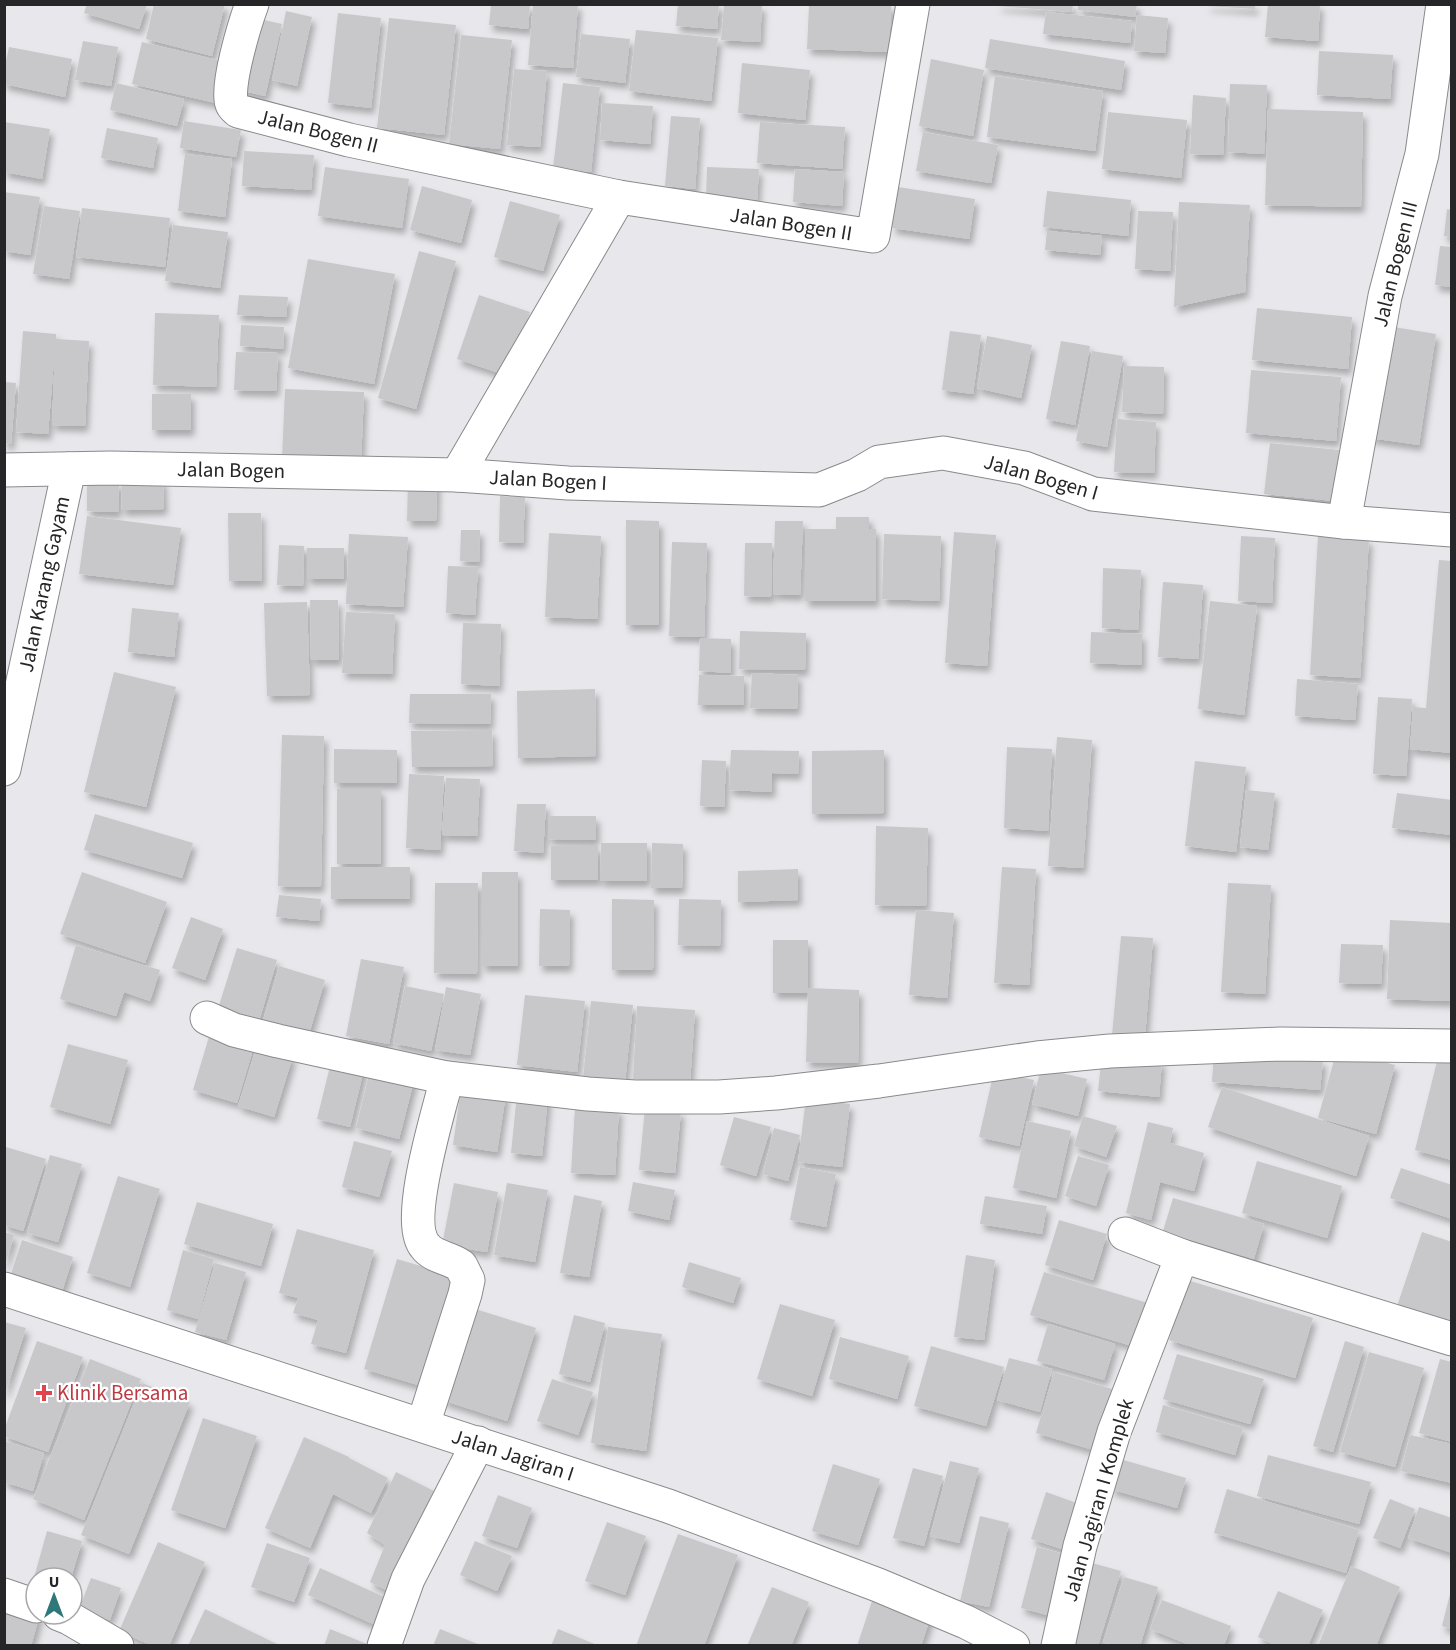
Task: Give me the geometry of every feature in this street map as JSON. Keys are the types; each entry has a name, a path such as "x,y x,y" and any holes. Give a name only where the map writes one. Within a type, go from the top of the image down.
{"street":[{"name":"Jalan Bogen II","path":"252,4 230,90 231,103 238,111 350,140 620,197 873,236 913,4"},
{"name":"Jalan Bogen III","path":"1344,522 1385,296 1422,154 1443,4"},
{"path":"457,475 620,197"},
{"name":"Jalan Bogen I","path":"457,475 568,483 819,490 857,475 879,462 943,453 1024,468 1093,494 1344,522 1452,530"},
{"name":"Jalan Bogen","path":"4,470 69,468 457,475"},
{"name":"Jalan Karang Gayam","path":"4,769 69,468"},
{"path":"207,1018 234,1029 278,1041 447,1078 588,1094 719,1096 776,1093 1086,1053 1280,1044 1452,1046"},
{"path":"423,1425 462,1307 468,1280 461,1266 438,1256 424,1245 419,1235 417,1220 419,1196 447,1078"},
{"path":"1125,1234 1182,1256 1452,1339"},
{"name":"Jalan Jagiran I Komplek","path":"1058,1646 1080,1546 1113,1432 1182,1256"},
{"name":"Jalan Jagiran I","path":"4,1289 668,1506 878,1585 966,1622 1013,1646"},
{"path":"384,1646 408,1579 478,1443"},
{"path":"4,1595 24,1602"},
{"path":"83,1626 117,1646"}],"building":[{"path":"87,4 147,4 139,29 84,13"},
{"path":"154,4 225,4 212,56 146,39"},
{"path":"533,4 578,4 573,68 528,65"},
{"path":"678,4 719,4 717,29 676,26"},
{"path":"998,4 1073,4 1072,12 998,6"},
{"path":"1078,4 1137,4 1135,17 1078,10"},
{"path":"1207,4 1255,4 1255,9 1207,6"},
{"path":"1268,4 1320,4 1318,41 1265,37"},
{"path":"491,5 530,5 528,29 489,25"},
{"path":"724,5 762,5 760,42 721,40"},
{"path":"809,5 891,5 889,52 807,49"},
{"path":"286,11 312,17 297,86 272,80"},
{"path":"1046,12 1132,21 1130,43 1043,34"},
{"path":"338,13 381,18 371,108 328,103"},
{"path":"1137,15 1168,18 1165,53 1134,51"},
{"path":"251,17 282,24 265,96 234,89"},
{"path":"389,18 456,25 444,135 377,128"},
{"path":"636,30 718,38 711,101 629,91"},
{"path":"581,34 630,39 625,83 576,77"},
{"path":"461,35 512,40 500,149 449,144"},
{"path":"990,39 1125,61 1121,90 985,68"},
{"path":"83,41 118,47 111,86 75,80"},
{"path":"142,42 226,62 216,103 132,84"},
{"path":"9,47 72,59 65,97 4,84 4,70"},
{"path":"1319,51 1393,55 1390,99 1317,95"},
{"path":"931,59 984,70 973,136 919,126"},
{"path":"742,63 810,70 805,120 738,113"},
{"path":"514,69 547,71 540,147 507,145"},
{"path":"995,76 1103,91 1095,151 987,137"},
{"path":"116,83 184,99 177,126 110,110"},
{"path":"563,83 600,87 591,172 553,168"},
{"path":"1230,84 1267,85 1264,154 1228,152"},
{"path":"1193,95 1226,98 1223,155 1190,154"},
{"path":"602,103 653,106 650,144 600,140"},
{"path":"1268,109 1363,112 1361,207 1265,205"},
{"path":"1108,112 1187,120 1181,178 1102,169"},
{"path":"671,116 700,118 695,189 665,186"},
{"path":"184,121 241,130 236,157 180,148"},
{"path":"4,122 50,129 42,179 4,172"},
{"path":"760,122 845,127 842,169 757,163"},
{"path":"107,128 158,138 153,168 101,158"},
{"path":"923,132 998,145 991,183 916,171"},
{"path":"244,151 314,155 311,190 242,186"},
{"path":"185,154 232,159 225,217 178,211"},
{"path":"325,167 409,179 402,228 318,216"},
{"path":"707,167 759,169 757,200 706,198"},
{"path":"795,169 844,172 842,206 793,202"},
{"path":"422,186 472,200 461,243 410,230"},
{"path":"898,187 975,199 969,239 892,228"},
{"path":"1047,191 1131,200 1128,236 1043,227"},
{"path":"4,192 40,197 30,255 4,251"},
{"path":"510,201 560,215 543,271 494,257"},
{"path":"1179,202 1250,205 1245,292 1174,307"},
{"path":"44,206 80,211 69,279 33,274"},
{"path":"82,208 170,218 165,267 76,257"},
{"path":"1447,209 1452,210 1452,237 1444,236"},
{"path":"1138,211 1173,212 1170,271 1135,269"},
{"path":"173,225 228,232 220,288 165,281"},
{"path":"1047,231 1102,236 1100,255 1045,250"},
{"path":"1440,246 1452,247 1452,287 1435,285"},
{"path":"419,251 456,261 416,409 378,398"},
{"path":"308,259 395,274 374,384 288,368"},
{"path":"239,295 288,297 286,317 237,315"},
{"path":"479,295 530,312 508,376 457,359"},
{"path":"1257,308 1352,317 1348,369 1252,360"},
{"path":"155,313 219,315 216,387 153,385"},
{"path":"241,325 284,327 283,349 240,346"},
{"path":"1388,326 1436,334 1419,445 1370,438"},
{"path":"23,331 56,334 56,339 89,341 85,426 52,425 55,348 48,434 16,432"},
{"path":"950,331 981,335 973,394 942,390"},
{"path":"987,336 1032,345 1021,398 977,388"},
{"path":"1061,341 1090,346 1075,425 1046,419"},
{"path":"1092,351 1123,356 1107,447 1076,441"},
{"path":"236,352 278,353 276,391 234,390"},
{"path":"1124,366 1164,367 1163,414 1122,412"},
{"path":"1251,370 1341,377 1336,441 1246,433"},
{"path":"4,382 16,383 11,444 4,443"},
{"path":"285,389 364,392 361,463 282,459"},
{"path":"152,394 191,394 191,430 152,430"},
{"path":"1117,419 1156,422 1154,473 1114,472"},
{"path":"1270,443 1339,450 1334,501 1264,494"},
{"path":"163,479 164,509 122,510 121,480"},
{"path":"408,479 437,480 436,521 407,521"},
{"path":"87,482 119,483 118,512 87,511"},
{"path":"500,496 525,497 523,543 499,542"},
{"path":"228,513 261,513 262,581 229,581"},
{"path":"87,516 181,528 173,585 79,574"},
{"path":"836,517 869,517 869,529 876,529 876,601 805,601 805,529 836,529"},
{"path":"626,520 659,521 659,625 626,625"},
{"path":"775,521 803,521 800,595 773,594"},
{"path":"461,530 480,530 479,562 460,561"},
{"path":"954,532 996,535 987,666 945,663"},
{"path":"549,533 601,536 597,619 545,617"},
{"path":"349,534 408,537 403,607 346,604"},
{"path":"884,534 941,536 939,601 882,599"},
{"path":"1241,536 1275,538 1272,603 1238,601"},
{"path":"1318,536 1369,539 1360,678 1310,675"},
{"path":"672,542 707,543 704,637 669,636"},
{"path":"745,543 772,543 771,597 744,596"},
{"path":"279,545 304,546 303,586 277,585"},
{"path":"307,548 344,548 344,579 307,579"},
{"path":"1439,560 1452,561 1452,753 1410,749 1413,707 1426,708"},
{"path":"448,566 478,567 475,615 446,613"},
{"path":"1103,568 1141,570 1138,630 1102,628"},
{"path":"1163,582 1203,585 1198,659 1158,657"},
{"path":"310,600 338,600 339,660 311,660"},
{"path":"1210,601 1257,606 1244,715 1198,709"},
{"path":"307,602 310,695 267,696 264,603"},
{"path":"132,608 179,613 174,657 128,652"},
{"path":"346,612 395,614 392,674 342,673"},
{"path":"463,623 501,624 499,686 461,684"},
{"path":"740,631 806,633 805,670 739,669"},
{"path":"1091,632 1142,634 1142,665 1090,663"},
{"path":"700,638 731,639 731,673 699,671"},
{"path":"114,672 176,687 146,807 84,792"},
{"path":"752,673 798,675 797,709 750,708"},
{"path":"699,675 744,676 744,705 698,705"},
{"path":"1297,679 1358,684 1355,720 1295,716"},
{"path":"595,689 596,756 518,758 517,691"},
{"path":"410,694 491,694 490,724 409,723"},
{"path":"1378,697 1412,699 1406,776 1373,774"},
{"path":"492,730 493,766 412,767 411,731"},
{"path":"282,735 324,736 321,887 278,886"},
{"path":"1057,737 1092,740 1083,868 1048,866"},
{"path":"1007,747 1052,749 1048,831 1004,828"},
{"path":"334,749 397,750 397,783 334,783"},
{"path":"731,750 799,751 798,774 772,773 772,792 729,790"},
{"path":"884,750 884,813 812,814 812,751"},
{"path":"702,760 726,761 724,807 700,806"},
{"path":"1195,761 1246,767 1236,852 1185,846"},
{"path":"409,774 444,776 440,850 406,848"},
{"path":"446,778 480,779 477,836 442,835"},
{"path":"337,789 381,789 381,864 337,864"},
{"path":"1246,790 1275,793 1268,850 1240,847"},
{"path":"1397,793 1452,800 1452,835 1392,828"},
{"path":"517,804 546,804 543,853 514,851"},
{"path":"95,814 193,843 182,878 84,850"},
{"path":"548,816 596,816 596,840 548,839"},
{"path":"876,826 928,828 926,906 875,905"},
{"path":"601,843 647,843 647,881 600,881"},
{"path":"652,843 683,844 682,888 651,888"},
{"path":"551,846 598,846 598,880 551,880"},
{"path":"331,867 410,867 410,899 331,899"},
{"path":"1002,867 1036,869 1029,985 994,983"},
{"path":"798,869 798,900 738,902 738,871"},
{"path":"82,872 167,902 145,963 60,934"},
{"path":"482,872 518,872 518,966 482,966"},
{"path":"435,883 478,883 477,974 434,973"},
{"path":"1228,883 1271,885 1265,994 1221,992"},
{"path":"279,895 321,899 319,921 276,917"},
{"path":"612,899 654,900 653,970 612,970"},
{"path":"679,899 721,900 720,946 678,945"},
{"path":"540,909 570,910 569,966 539,966"},
{"path":"916,910 954,913 947,998 909,995"},
{"path":"191,917 223,929 205,980 172,968"},
{"path":"1390,920 1452,923 1451,1001 1387,999"},
{"path":"1121,936 1153,938 1145,1037 1112,1035"},
{"path":"773,940 808,940 808,988 859,990 858,1063 806,1062 808,993 773,993"},
{"path":"1341,944 1383,945 1381,984 1339,983"},
{"path":"76,945 160,970 150,1001 124,992 116,1016 60,999"},
{"path":"237,948 277,960 257,1028 216,1015"},
{"path":"361,959 404,967 389,1044 346,1036"},
{"path":"279,966 325,980 307,1041 261,1027"},
{"path":"405,986 444,994 431,1051 393,1043"},
{"path":"446,987 481,994 470,1055 435,1050"},
{"path":"525,995 585,1001 577,1072 517,1065"},
{"path":"591,1001 633,1005 625,1082 583,1078"},
{"path":"637,1006 695,1010 690,1082 633,1079"},
{"path":"211,1030 255,1043 237,1103 193,1090"},
{"path":"68,1044 128,1060 110,1124 50,1107"},
{"path":"257,1045 293,1056 274,1117 238,1106"},
{"path":"1337,1049 1395,1065 1376,1134 1318,1118"},
{"path":"1440,1049 1452,1052 1452,1160 1415,1150"},
{"path":"1214,1052 1323,1060 1320,1090 1212,1082"},
{"path":"1102,1054 1162,1061 1159,1097 1098,1091"},
{"path":"332,1058 365,1065 350,1127 317,1119"},
{"path":"371,1066 415,1077 399,1139 356,1128"},
{"path":"1041,1068 1087,1079 1078,1116 1032,1104"},
{"path":"994,1071 1034,1080 1019,1146 979,1137"},
{"path":"1222,1087 1369,1136 1356,1176 1208,1127"},
{"path":"461,1088 506,1094 497,1152 453,1145"},
{"path":"517,1093 548,1097 542,1156 511,1153"},
{"path":"806,1098 850,1104 842,1167 798,1162"},
{"path":"575,1107 619,1109 615,1175 571,1173"},
{"path":"645,1108 681,1111 675,1173 639,1170"},
{"path":"1083,1116 1117,1126 1106,1157 1074,1146"},
{"path":"734,1117 771,1127 756,1176 720,1165"},
{"path":"1027,1121 1071,1131 1056,1198 1013,1188"},
{"path":"1148,1122 1173,1128 1170,1143 1204,1153 1194,1191 1160,1182 1151,1220 1126,1213"},
{"path":"774,1128 800,1135 788,1181 763,1174"},
{"path":"354,1141 392,1151 379,1197 342,1187"},
{"path":"6,1147 46,1159 23,1231 4,1225 4,1153"},
{"path":"50,1155 82,1164 58,1242 27,1233"},
{"path":"1078,1156 1109,1165 1096,1206 1065,1196"},
{"path":"1257,1161 1342,1186 1327,1238 1242,1213"},
{"path":"800,1167 836,1174 826,1227 790,1220"},
{"path":"1401,1168 1452,1185 1452,1219 1390,1198"},
{"path":"118,1176 160,1189 130,1287 87,1273"},
{"path":"633,1182 675,1190 669,1220 628,1211"},
{"path":"454,1183 498,1192 487,1252 442,1245"},
{"path":"507,1183 548,1190 535,1262 494,1255"},
{"path":"574,1195 602,1201 589,1277 560,1273"},
{"path":"985,1196 1047,1206 1042,1234 980,1224"},
{"path":"1173,1198 1264,1224 1251,1269 1159,1244"},
{"path":"197,1202 273,1224 261,1266 184,1244"},
{"path":"1059,1220 1107,1234 1093,1280 1045,1265"},
{"path":"297,1229 374,1250 346,1353 311,1344 318,1320 293,1313 298,1298 279,1293"},
{"path":"4,1232 14,1235 5,1265 4,1265"},
{"path":"1422,1232 1452,1242 1452,1327 1394,1315"},
{"path":"22,1240 73,1257 60,1298 9,1280"},
{"path":"183,1250 214,1259 198,1319 167,1310"},
{"path":"966,1255 995,1260 984,1340 954,1337"},
{"path":"397,1259 458,1277 425,1387 364,1369"},
{"path":"689,1262 741,1278 733,1303 682,1287"},
{"path":"215,1263 246,1272 226,1340 195,1332"},
{"path":"1044,1272 1148,1303 1135,1347 1030,1315"},
{"path":"1187,1280 1313,1318 1295,1378 1169,1340"},
{"path":"780,1304 835,1320 812,1396 757,1379"},
{"path":"472,1308 536,1328 507,1421 442,1400"},
{"path":"574,1315 605,1323 590,1382 559,1374"},
{"path":"4,1322 26,1328 5,1394 4,1394"},
{"path":"1048,1324 1115,1344 1104,1380 1037,1361"},
{"path":"608,1327 662,1334 646,1451 591,1443"},
{"path":"840,1337 909,1356 897,1399 829,1379"},
{"name":"Klinik Bersama","path":"37,1341 83,1357 48,1452 4,1436 4,1430"},
{"path":"1345,1341 1364,1347 1333,1452 1313,1446"},
{"path":"931,1346 1004,1367 986,1426 914,1406"},
{"path":"1369,1352 1424,1368 1395,1467 1340,1452"},
{"path":"1177,1354 1264,1379 1250,1424 1163,1399"},
{"path":"1009,1358 1052,1369 1040,1412 997,1400"},
{"path":"90,1359 141,1379 84,1520 33,1499"},
{"path":"1440,1359 1452,1362 1452,1442 1419,1433"},
{"path":"1054,1372 1119,1391 1100,1452 1036,1433"},
{"path":"552,1379 593,1392 578,1435 537,1421"},
{"path":"142,1383 190,1402 129,1554 81,1535"},
{"path":"1163,1405 1243,1428 1235,1455 1156,1432"},
{"path":"203,1418 257,1436 225,1528 171,1510"},
{"path":"1410,1435 1452,1444 1452,1483 1401,1471"},
{"path":"304,1437 388,1478 371,1513 333,1494 310,1548 265,1528"},
{"path":"4,1441 44,1453 33,1491 4,1482"},
{"path":"1268,1455 1371,1482 1359,1524 1257,1496"},
{"path":"1120,1459 1186,1478 1177,1508 1110,1489"},
{"path":"950,1461 979,1468 959,1543 930,1536"},
{"path":"833,1464 880,1479 858,1545 812,1531"},
{"path":"913,1468 943,1476 924,1546 893,1538"},
{"path":"396,1472 442,1495 394,1594 370,1582 385,1545 367,1533"},
{"path":"1227,1489 1359,1530 1346,1573 1214,1533"},
{"path":"1046,1492 1085,1506 1071,1552 1031,1539"},
{"path":"498,1495 532,1508 517,1548 482,1536"},
{"path":"1390,1499 1415,1509 1400,1548 1373,1538"},
{"path":"1419,1507 1452,1518 1452,1553 1408,1538"},
{"path":"980,1516 1009,1523 989,1607 960,1601"},
{"path":"607,1522 646,1536 625,1595 585,1581"},
{"path":"47,1531 82,1541 75,1566 37,1566"},
{"path":"678,1534 738,1555 704,1646 636,1646"},
{"path":"475,1541 512,1556 497,1591 460,1575"},
{"path":"158,1542 205,1562 169,1646 153,1646 119,1631"},
{"path":"267,1543 310,1558 294,1602 251,1587"},
{"path":"1037,1547 1068,1555 1051,1616 1021,1608"},
{"path":"1085,1561 1121,1571 1098,1646 1076,1646 1061,1641"},
{"path":"1351,1566 1400,1587 1376,1646 1318,1646"},
{"path":"320,1568 391,1600 380,1627 308,1595"},
{"path":"1124,1577 1158,1587 1140,1646 1116,1646 1103,1642"},
{"path":"91,1578 121,1588 110,1620 84,1611 84,1596"},
{"path":"772,1587 809,1602 791,1646 747,1646"},
{"path":"1278,1591 1323,1610 1308,1646 1277,1646 1258,1637"},
{"path":"1450,1594 1452,1595 1452,1629 1442,1626"},
{"path":"873,1598 931,1616 921,1646 857,1646"},
{"path":"1162,1600 1231,1626 1224,1646 1192,1646 1150,1629"},
{"path":"5,1602 24,1609 24,1626 37,1626 31,1646 5,1646"},
{"path":"205,1609 281,1646 188,1646"},
{"path":"330,1629 367,1644 366,1646 324,1646"},
{"path":"440,1629 480,1645 480,1646 433,1646"},
{"path":"558,1629 597,1645 597,1646 551,1646"}],"place":[{"name":"Klinik Bersama","path":"44,1393"}]}
